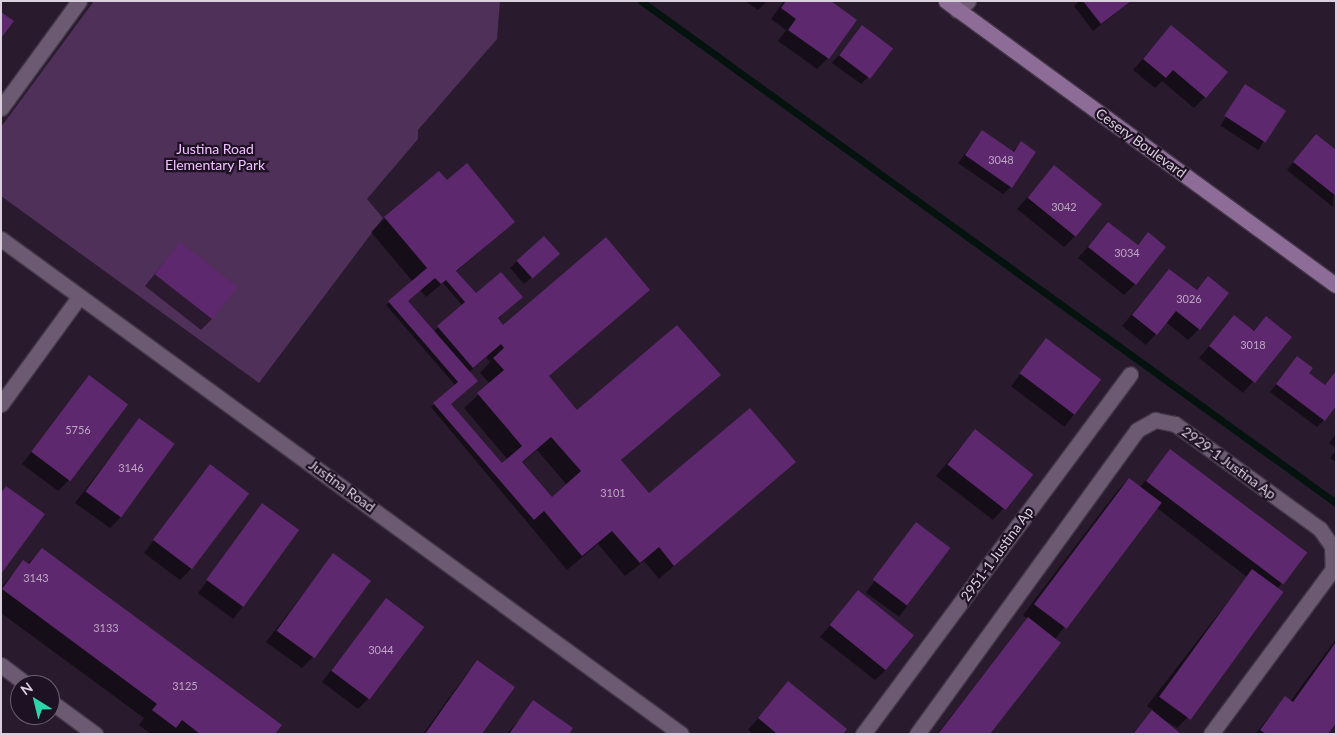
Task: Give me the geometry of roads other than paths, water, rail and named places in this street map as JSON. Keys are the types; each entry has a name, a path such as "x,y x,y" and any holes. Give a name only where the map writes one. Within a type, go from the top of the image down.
{"main road":[{"name":"Cesery Boulevard","path":"957,4 1336,286"}],"street":[{"path":"1,108 79,1"},
{"name":"Justina Road","path":"1,239 681,734"},
{"path":"1,404 79,297"},
{"name":"2951-1 Justina Ap","path":"863,734 1130,374"},
{"name":"2929-1 Justina Ap","path":"917,734 1137,430 1155,420 1175,424 1320,529 1332,546 1333,569 1211,734"},
{"path":"1,666 14,675"},
{"path":"60,708 95,734"}],"waterway":[{"path":"641,1 1336,503"}],"park label":[{"name":"Justina Road Elementary Park","path":"215,158"}]}
